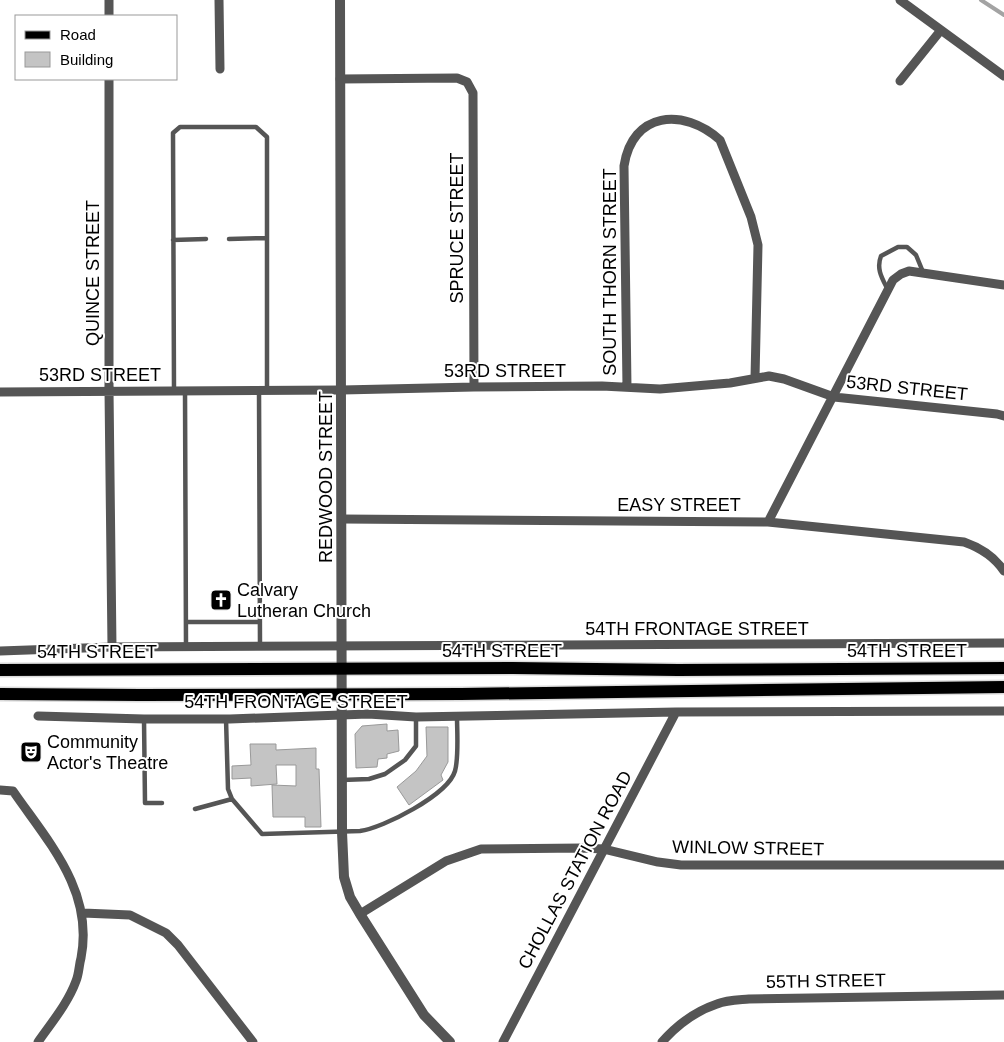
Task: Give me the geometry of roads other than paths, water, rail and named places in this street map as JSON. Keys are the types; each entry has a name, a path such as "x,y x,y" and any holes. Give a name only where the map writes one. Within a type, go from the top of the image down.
{"main road":[{"name":"54TH STREET","path":"0,670 1004,668"},
{"name":"54TH STREET","path":"0,694 343,694 1004,687"}],"street":[{"path":"109,0 109,15"},
{"path":"219,0 220,69"},
{"name":"REDWOOD STREET","path":"340,0 342,832 344,877 350,897 424,1015 450,1042"},
{"path":"900,0 1004,76"},
{"path":"900,81 941,30"},
{"name":"SPRUCE STREET","path":"340,79 457,78 467,82 473,93 474,386"},
{"name":"QUINCE STREET","path":"109,80 109,390 112,647"},
{"name":"SOUTH THORN STREET","path":"627,387 624,166 626,152 636,136 650,125 667,119 694,123 720,140 751,217 758,245 756,378"},
{"path":"768,522 893,280 909,271 1004,285"},
{"name":"53RD STREET","path":"0,392 342,390 474,386 627,387 660,390 730,383 769,376 784,378 834,397 1004,416"},
{"name":"EASY STREET","path":"342,519 768,522 964,542 989,554 1004,571"},
{"name":"54TH FRONTAGE STREET","path":"0,650 112,647 1004,643"},
{"name":"54TH FRONTAGE STREET","path":"38,716 226,719 368,714 416,717 676,712 1004,711"},
{"name":"CHOLLAS STATION ROAD","path":"503,1042 676,712"},
{"path":"0,790 13,791 66,868 76,888 83,913 83,946 77,980 66,1002 38,1042"},
{"name":"WINLOW STREET","path":"360,914 446,861 481,850 604,849 658,862 680,865 1004,865"},
{"path":"83,913 130,915 166,933 178,945 253,1042"},
{"name":"55TH STREET","path":"662,1042 673,1030 699,1012 718,1003 741,1000 1004,995"}],"lane":[{"path":"174,390 173,133 180,127 256,127 267,137 260,647"},
{"path":"229,239 267,238"},
{"path":"174,240 206,240"},
{"path":"888,291 878,270 881,256 898,247 907,247 916,255 923,272"},
{"path":"186,390 186,647"},
{"path":"186,622 260,622"},
{"path":"226,719 228,789 232,799 262,834 370,830 392,821 441,790 455,772 457,716"},
{"path":"342,780 369,779 385,774 405,760 416,746 416,717"},
{"path":"144,719 145,803 162,803"},
{"path":"195,809 232,799"}],"waterway":[{"path":"981,0 1004,15"}],"place":[{"name":"Calvary Lutheran Church","path":"221,600"},
{"name":"Community Actor's Theatre","path":"31,752"}]}
